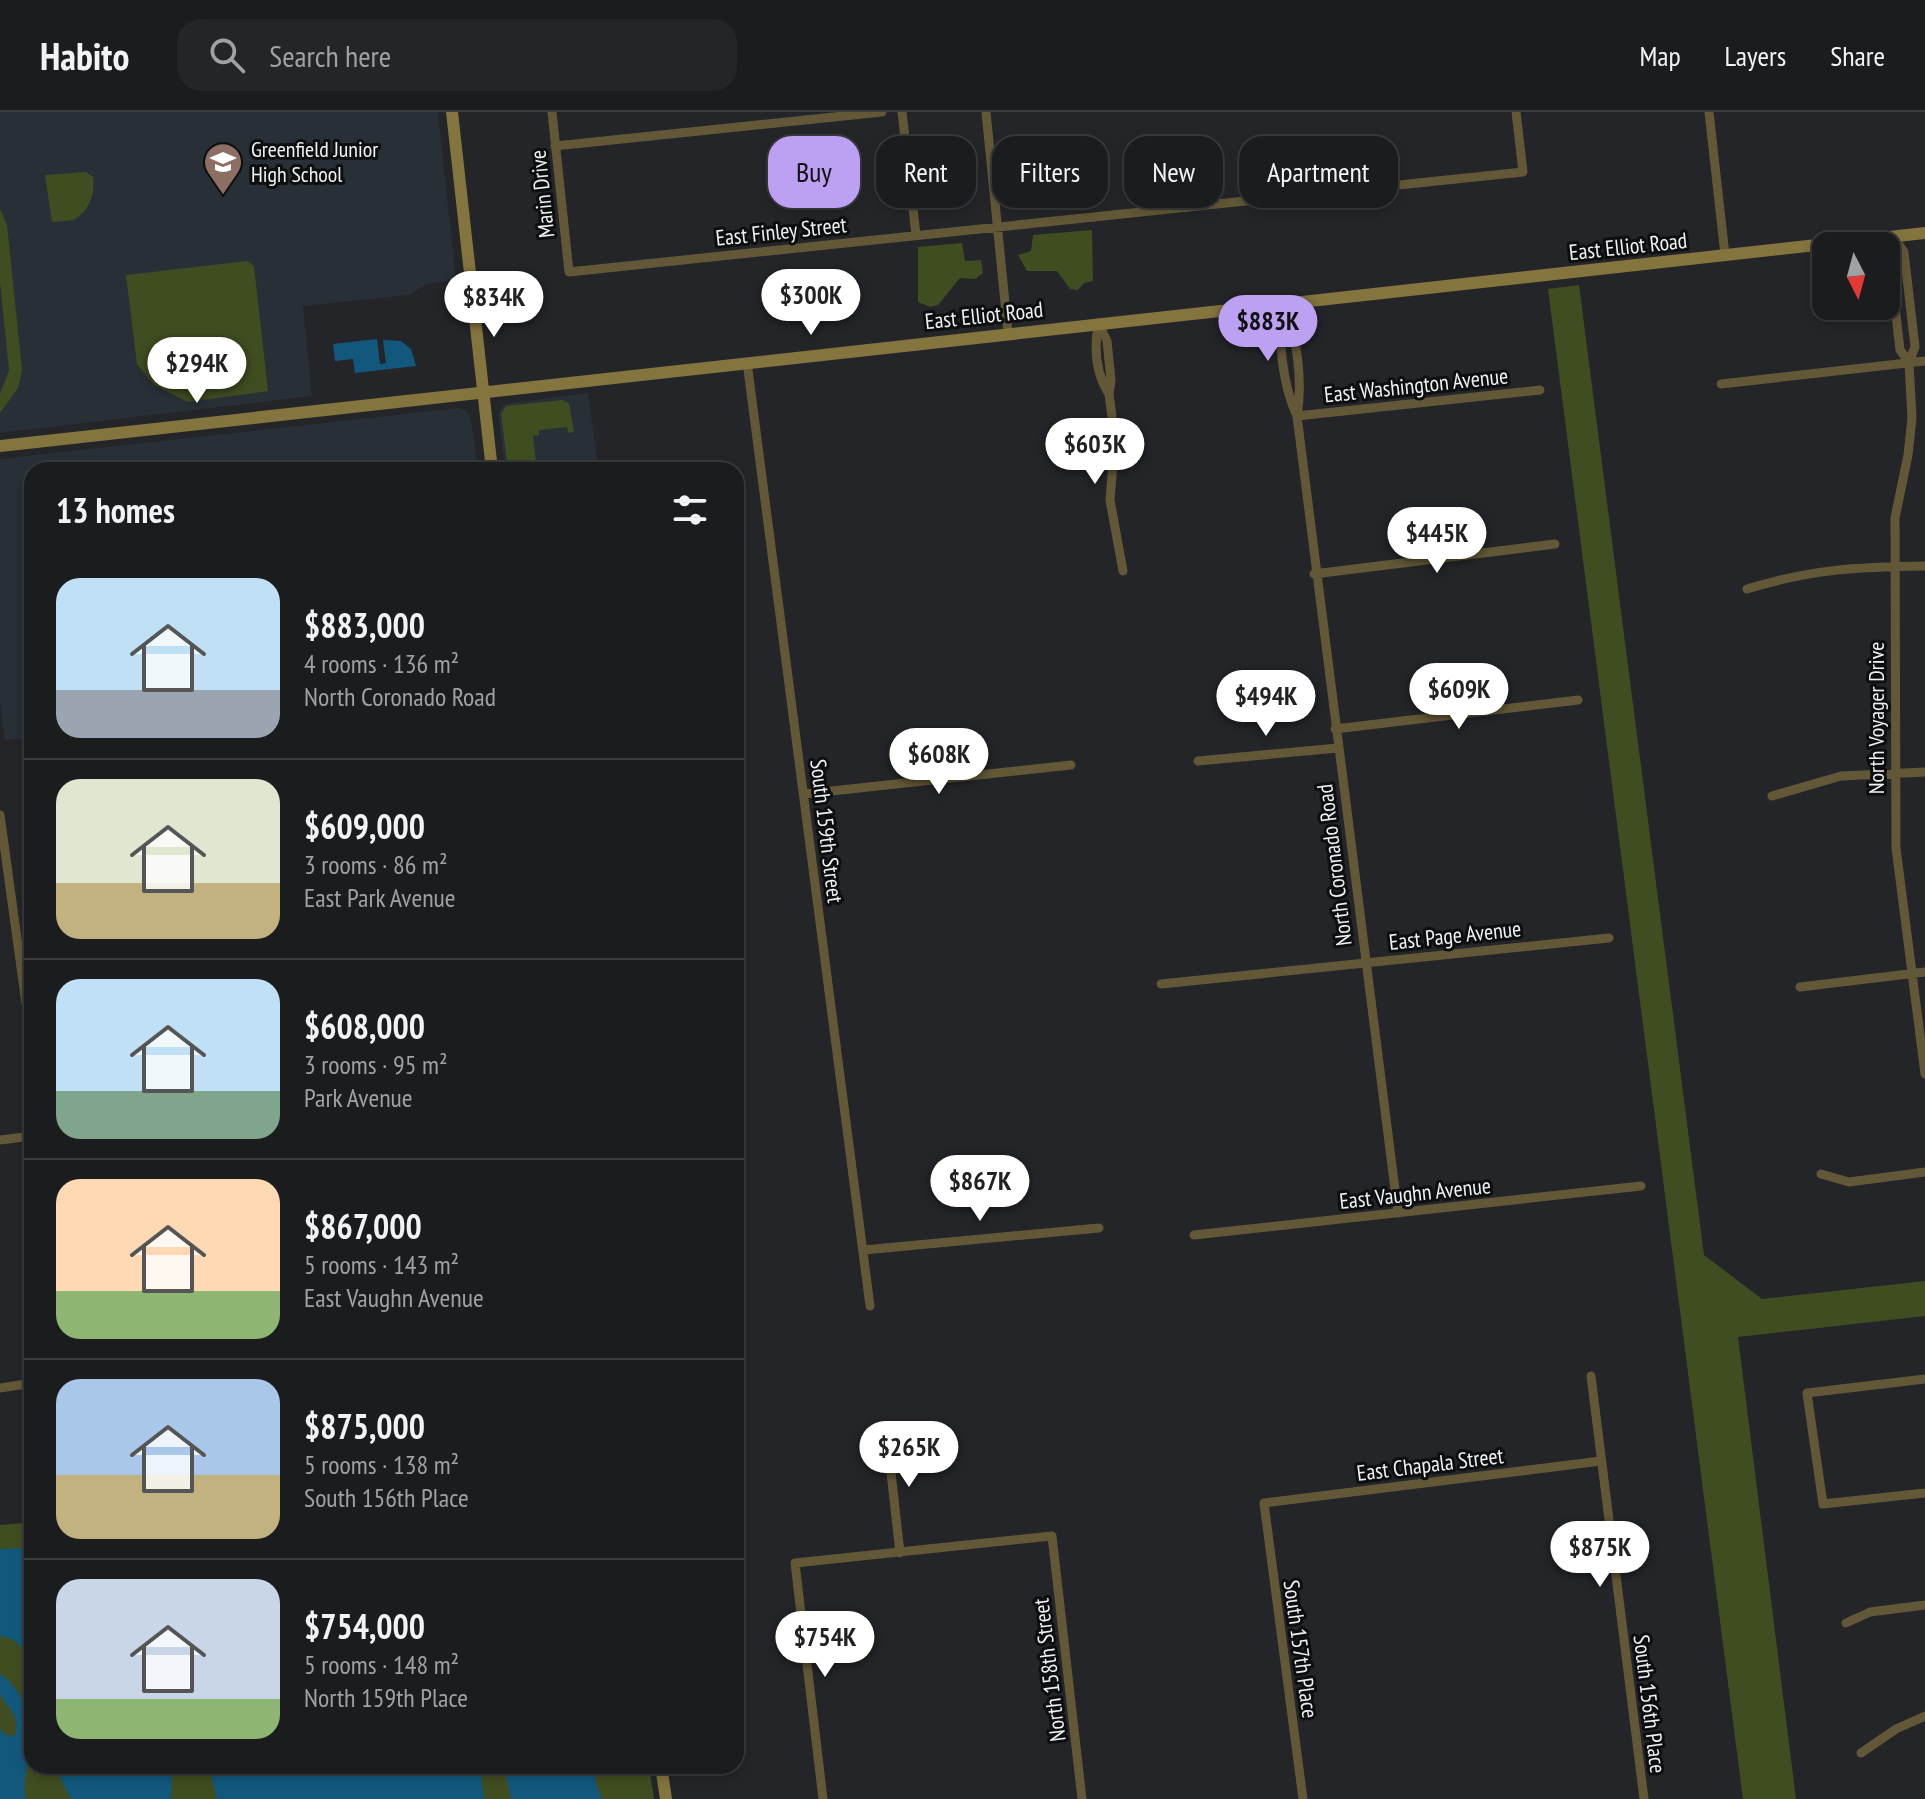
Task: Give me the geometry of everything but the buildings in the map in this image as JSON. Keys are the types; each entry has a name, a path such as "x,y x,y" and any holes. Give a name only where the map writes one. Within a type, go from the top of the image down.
{"main road":[{"path":"452,112 491,462"},
{"name":"East Elliot Road","path":"1900,236 1925,233"},
{"name":"East Elliot Road","path":"0,446 1812,246"},
{"path":"662,1774 666,1799"}],"street":[{"name":"Marin Drive","path":"552,112 569,272"},
{"path":"555,146 882,112"},
{"path":"902,112 916,235"},
{"path":"986,112 1008,333"},
{"name":"East Finley Street","path":"569,272 1523,172 1516,112"},
{"path":"1709,112 1725,255"},
{"name":"North Voyager Drive","path":"1900,249 1905,258 1915,347 1909,362 1912,418 1895,518 1896,848 1925,1074"},
{"name":"North Coronado Road","path":"1284,304 1280,324 1290,401 1297,416 1314,574 1398,1213"},
{"name":"North Voyager Drive","path":"1897,320 1900,350 1909,362"},
{"path":"1098,323 1107,341 1111,380 1109,394 1115,440 1110,500 1123,571"},
{"path":"1721,384 1925,361"},
{"name":"South 159th Street","path":"747,362 870,1306"},
{"name":"East Washington Avenue","path":"1297,416 1540,390"},
{"path":"1314,574 1555,544"},
{"path":"1747,589 1824,569 1925,566"},
{"path":"1335,729 1578,700"},
{"path":"1198,761 1338,748"},
{"path":"804,794 1071,765"},
{"path":"1772,796 1841,776 1925,772"},
{"path":"0,815 6,900 24,1002"},
{"name":"East Page Avenue","path":"1161,984 1609,938"},
{"path":"1800,987 1925,972"},
{"path":"0,1140 24,1137"},
{"path":"1821,1174 1849,1182 1925,1172"},
{"name":"East Vaughn Avenue","path":"1194,1235 1641,1186"},
{"path":"864,1250 1099,1228"},
{"name":"South 156th Place","path":"1591,1376 1644,1799"},
{"path":"1925,1379 1807,1393 1823,1504 1925,1493"},
{"path":"0,1388 24,1384"},
{"path":"823,1799 795,1563 900,1553 886,1428"},
{"name":"East Chapala Street","path":"1264,1503 1601,1461"},
{"name":"South 157th Place","path":"1264,1503 1303,1799"},
{"name":"North 158th Street","path":"900,1553 1052,1536 1082,1799"},
{"path":"1846,1623 1870,1612 1925,1605"},
{"path":"1861,1753 1896,1729 1925,1716"}],"shaded area":[{"name":"Greenfield Junior High School","path":"0,112 438,112 456,280 426,284 410,295 303,306 312,396 0,433"},
{"path":"588,393 598,462 504,462 498,414 503,404"},
{"path":"458,408 466,410 471,420 477,462 24,462 24,739 5,740 0,702 0,459"}],"green space":[{"path":"86,172 93,177 88,206 74,220 52,222 45,175"},
{"path":"0,209 7,225 22,370 18,388 0,413 0,394 9,370 0,282"},
{"path":"1092,230 1093,281 1084,283 1078,290 1070,289 1057,271 1027,271 1018,255 1031,251 1033,235"},
{"path":"962,243 965,261 981,260 983,273 975,279 960,278 938,305 930,307 918,302 918,247"},
{"path":"247,261 254,266 268,391 188,402 154,385 137,364 126,275"},
{"path":"1579,285 1704,1255 1762,1299 1925,1281 1925,1316 1738,1337 1796,1799 1743,1799 1548,289"},
{"path":"562,400 569,403 574,432 568,433 567,427 539,430 539,435 533,436 536,462 507,462 501,414 506,406"},
{"path":"24,1523 24,1774 650,1774 654,1799 0,1799 0,1525"}],"water":[{"path":"377,339 380,364 386,363 383,340 401,341 411,349 416,366 355,373 353,359 335,361 333,344"},
{"path":"24,1548 24,1649 12,1639 0,1636 0,1549"},
{"path":"0,1674 15,1688 24,1704 26,1799 0,1799 0,1729 7,1736 15,1735 16,1722 0,1695"},
{"path":"58,1774 172,1774 171,1799 71,1799"},
{"path":"211,1774 481,1774 484,1799 217,1799"},
{"path":"506,1774 595,1774 602,1799 511,1799"}],"place":[{"name":"Greenfield Junior High School","path":"223,196"}]}
